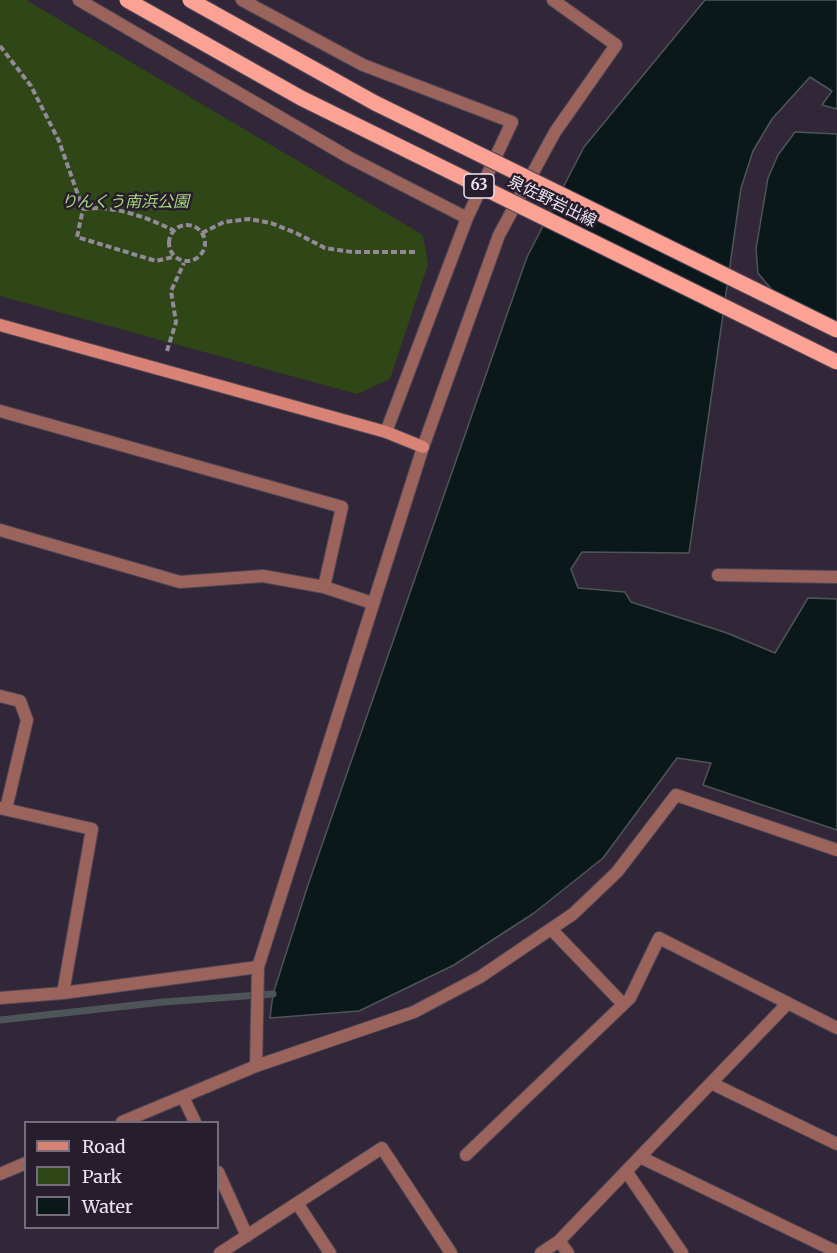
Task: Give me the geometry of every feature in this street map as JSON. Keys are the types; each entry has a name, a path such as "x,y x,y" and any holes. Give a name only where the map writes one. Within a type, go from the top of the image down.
{"main road":[{"name":"泉佐野岩出線","path":"127,0 301,98 837,362"},
{"name":"泉佐野岩出線","path":"190,0 375,103 837,330"}],"street":[{"path":"79,0 350,159 467,218"},
{"path":"242,0 363,64 512,122 467,218 386,432"},
{"path":"256,1066 258,967 423,447 499,235 555,132 616,45 553,0"},
{"path":"0,325 386,432 423,447"},
{"path":"0,411 342,507 324,587"},
{"path":"0,530 180,582 263,576 324,587 372,603"},
{"path":"718,575 837,577"},
{"path":"0,696 20,701 27,720 3,809 92,829 63,993"},
{"path":"124,1121 256,1066 414,1012 480,977 573,914 617,872 676,795 837,850"},
{"path":"551,929 624,1004"},
{"path":"466,1155 630,998 660,938 837,1028"},
{"path":"0,998 63,993 258,967"},
{"path":"541,1253 559,1241 787,1004"},
{"path":"711,1083 837,1144"},
{"path":"183,1097 195,1121"},
{"path":"220,1253 382,1148 451,1253"},
{"path":"640,1157 837,1252"},
{"path":"0,1174 24,1164"},
{"path":"626,1171 682,1253"},
{"path":"219,1174 247,1236"},
{"path":"297,1203 330,1253"},
{"path":"559,1241 568,1253"}],"path":[{"path":"0,46 31,86 55,132 83,209 77,237 156,261 173,257 184,262 198,259 206,247 202,233 194,226 183,225 173,230 168,243 173,257"},
{"path":"83,209 101,207 153,220 173,230"},
{"path":"202,233 224,222 249,219 296,233 325,248 352,252 415,252"},
{"path":"167,351 176,322 171,291 184,262"}],"green space":[{"name":"りんくう南浜公園","path":"0,0 26,0 423,235 428,264 390,379 357,394 0,296"}],"water":[{"path":"705,0 837,0 837,109 822,105 832,91 810,77 772,119 753,151 741,188 689,553 582,552 571,569 578,588 625,592 631,602 727,633 775,653 808,598 837,599 837,830 703,785 711,763 677,758 603,858 534,913 454,965 359,1011 270,1018 273,994 308,885 527,257 584,147"},
{"path":"795,132 837,134 837,324 777,296 758,273 756,249 768,178 778,155"}],"waterway":[{"path":"0,1020 163,1002 273,994"}]}
